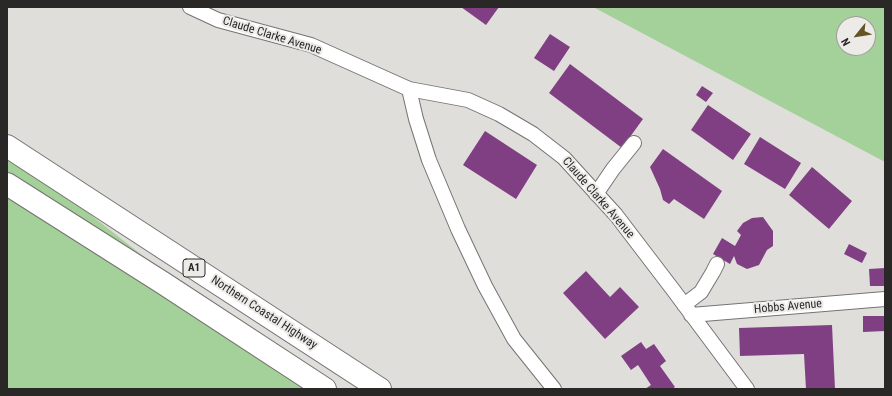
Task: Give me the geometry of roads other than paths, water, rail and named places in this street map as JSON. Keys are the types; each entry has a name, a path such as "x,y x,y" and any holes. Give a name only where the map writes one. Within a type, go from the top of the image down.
{"highway":[{"name":"Northern Coastal Highway","path":"7,146 380,389"},
{"name":"A1","path":"7,184 163,283 324,389"}],"street":[{"name":"Claude Clarke Avenue","path":"190,7 218,20 311,45 409,88 468,100 500,114 533,134 564,158 616,215 747,389"},
{"path":"409,88 416,119 429,160 458,229 485,286 514,339 554,389"},
{"path":"596,194 613,169 634,143"},
{"path":"688,310 701,292 717,264"},
{"name":"Hobbs Avenue","path":"688,310 885,299"}]}
